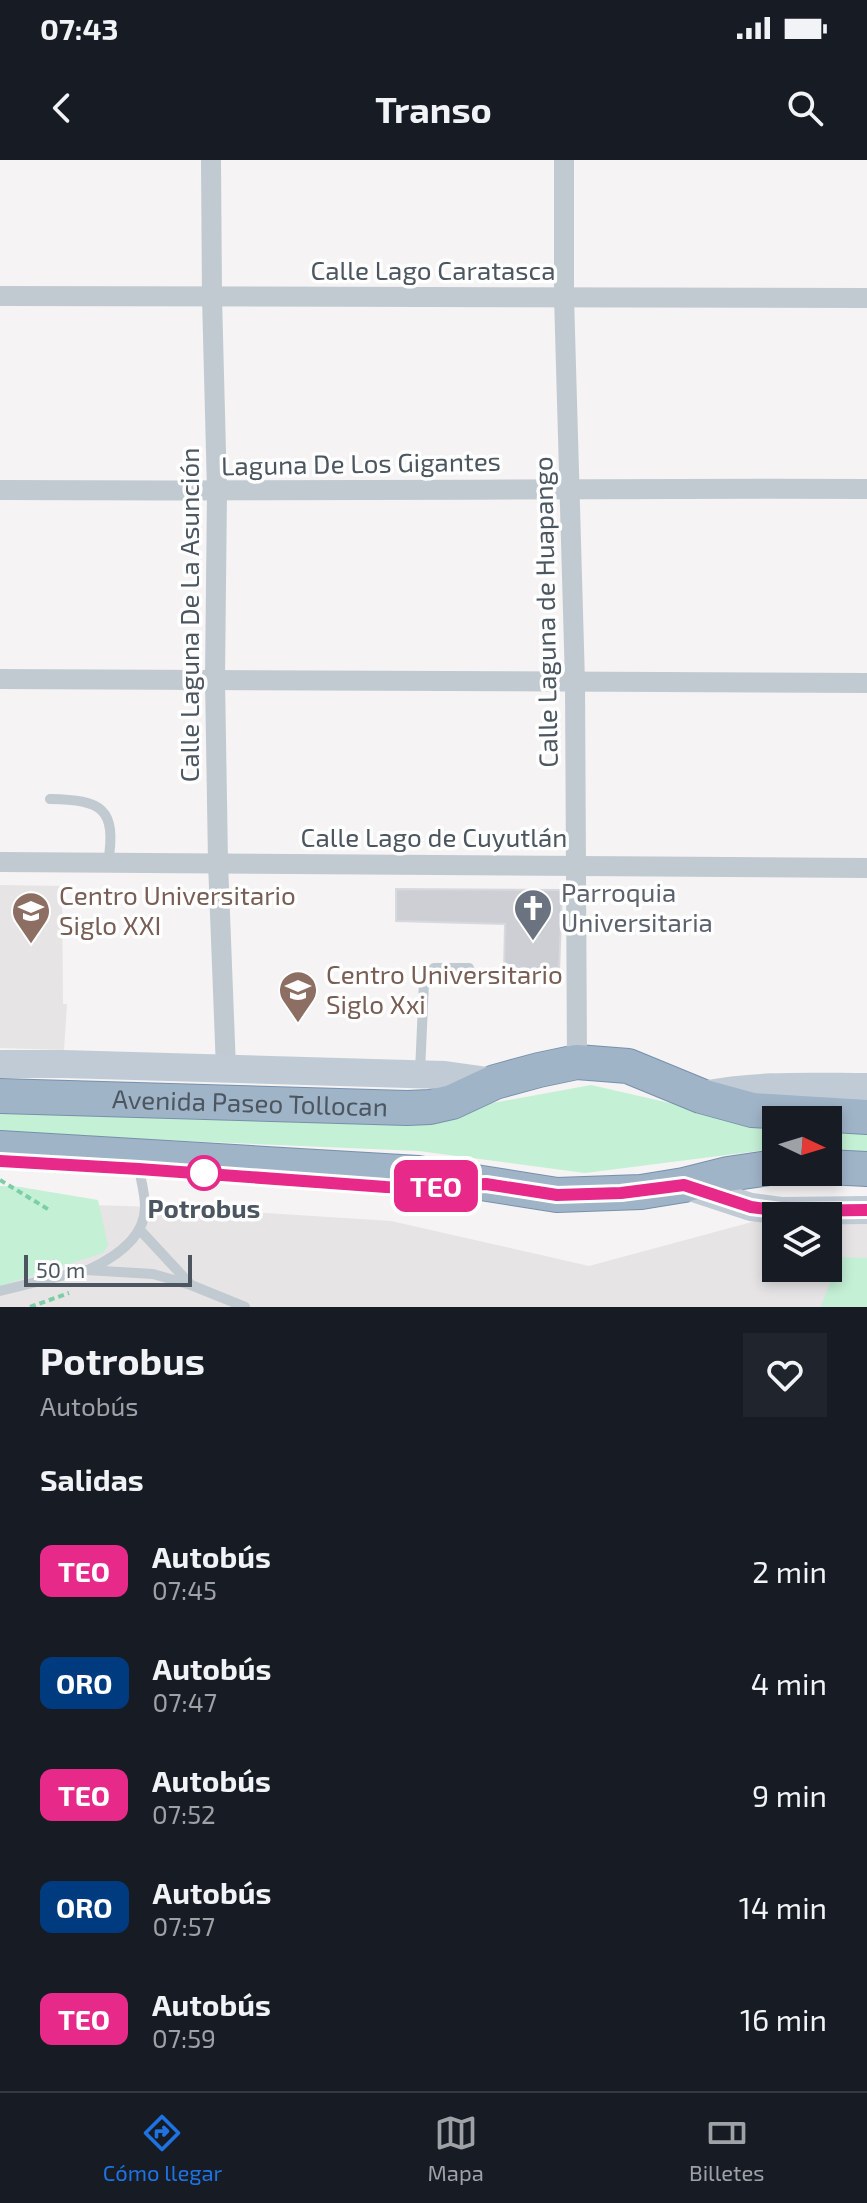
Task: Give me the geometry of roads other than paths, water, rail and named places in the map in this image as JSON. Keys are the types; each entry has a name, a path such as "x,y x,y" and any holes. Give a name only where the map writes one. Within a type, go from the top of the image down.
{"highway":[{"name":"Avenida Paseo Tollocan","path":"0,1096 430,1107 452,1102 495,1082 577,1062 628,1066 701,1096 752,1110 867,1117"},
{"path":"0,1148 405,1172 557,1195 641,1192 762,1169"},
{"path":"842,1168 867,1169"}],"main road":[{"name":"Avenida Paseo Tollocan","path":"0,1064 420,1074 495,1082"},
{"path":"701,1096 738,1089 867,1087"},
{"path":"0,1161 386,1187 486,1184"},
{"path":"684,1185 725,1200 766,1209 867,1210"}],"street":[{"name":"Calle Laguna De La Asunción","path":"211,160 217,491 215,679 218,862 226,1069"},
{"name":"Calle Laguna de Huapango","path":"564,160 564,296 575,682 577,1062"},
{"name":"Calle Lago Caratasca","path":"0,296 867,298"},
{"name":"Laguna De Los Gigantes","path":"0,490 867,489"},
{"path":"0,679 867,683"},
{"name":"Calle Lago de Cuyutlán","path":"0,862 867,868"}],"lane":[{"path":"50,799 78,800 93,804 104,813 110,825 108,863"},
{"path":"420,1074 424,982 434,968 469,968"},
{"path":"0,1291 86,1270 117,1254 140,1230 145,1207 139,1169"},
{"path":"140,1230 191,1285"},
{"path":"86,1270 153,1274 191,1285 245,1307"}],"place":[{"name":"Parroquia Universitaria","path":"533,942"},
{"name":"Centro Universitario Siglo XXI","path":"31,945"},
{"name":"Centro Universitario Siglo Xxi","path":"298,1024"},
{"name":"Potrobus","path":"204,1173"}]}
